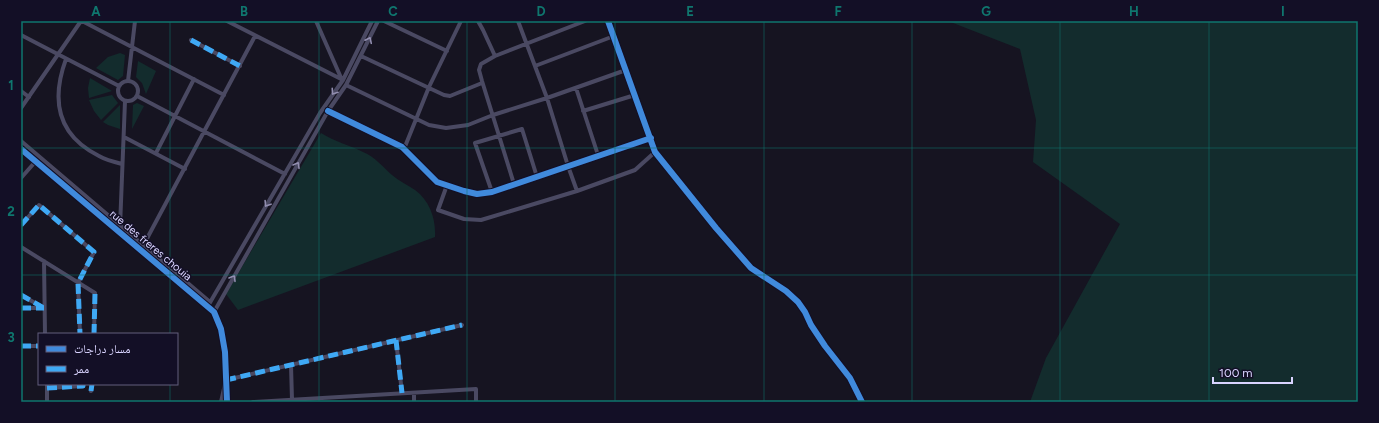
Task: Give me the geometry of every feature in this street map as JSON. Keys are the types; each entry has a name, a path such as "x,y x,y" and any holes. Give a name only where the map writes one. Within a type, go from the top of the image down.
{"street":[{"path":"21,108 81,21 224,96"},
{"path":"128,81 135,21"},
{"path":"227,21 342,80"},
{"path":"316,21 342,80"},
{"path":"21,142 144,246 209,304 320,113 342,80 372,21"},
{"path":"214,312 328,111 346,85 378,21"},
{"path":"384,21 447,51"},
{"path":"404,149 428,87 461,21"},
{"path":"478,21 495,56"},
{"path":"518,21 547,98 577,191"},
{"path":"514,184 482,83 479,70 481,64 495,56 585,21"},
{"path":"608,21 655,152 716,228 752,268 786,291 798,302 825,346 850,378 862,402"},
{"path":"21,35 118,86"},
{"path":"141,250 255,36"},
{"path":"535,66 614,36"},
{"path":"191,40 240,66"},
{"path":"361,56 444,95 450,96 482,83"},
{"path":"66,59 58,89 59,108 63,122 70,134 79,144 100,157 122,164"},
{"path":"346,85 429,125 446,128 468,125 493,115 547,98 626,70"},
{"path":"156,153 194,80"},
{"path":"128,81 134,83 138,89 137,96 132,101 122,100 118,95 118,86 122,82 128,81"},
{"path":"576,88 598,155"},
{"path":"21,91 29,97"},
{"path":"583,111 635,95"},
{"path":"137,96 285,174"},
{"path":"119,232 125,101"},
{"path":"328,111 404,149 437,182 477,194 492,192 651,138"},
{"path":"492,192 475,143 522,129 537,177"},
{"path":"124,137 185,169"},
{"name":"rue des freres chouia","path":"21,149 119,232 209,304 221,329 226,352 226,380"},
{"path":"447,185 438,210 464,219 481,220 577,191 635,170 655,152"},
{"path":"21,178 36,161"},
{"path":"21,225 39,205 94,252 78,283 80,333"},
{"path":"21,247 96,293 94,333"},
{"path":"44,261 45,333"},
{"path":"21,295 44,308"},
{"path":"21,308 44,308"},
{"path":"226,380 462,325"},
{"path":"396,340 402,393"},
{"path":"21,346 38,346"},
{"path":"291,365 292,400"},
{"path":"221,402 226,380"},
{"path":"226,380 227,402"},
{"path":"47,402 47,386 83,385"},
{"path":"92,385 92,391"},
{"path":"253,402 476,389 476,402"},
{"path":"414,392 414,402"},
{"path":"351,396 352,402"}],"green space":[{"path":"948,21 1358,21 1358,402 1030,402 1046,358 1120,224 1033,162 1036,120 1020,49"},
{"path":"120,53 125,55 123,76 118,80 96,68 108,57"},
{"path":"138,61 156,71 146,94 142,83 136,77"},
{"path":"90,78 112,91 89,98 88,88"},
{"path":"112,95 118,103 101,120 94,111 89,100"},
{"path":"137,103 144,106 132,129 133,105"},
{"path":"120,105 120,129 103,122"},
{"path":"321,133 367,154 375,159 395,177 420,194 425,199 431,211 435,237 238,310 226,294"}],"marked path":[{"path":"191,40 240,66"},
{"path":"21,225 39,205 94,252 78,283 80,333"},
{"path":"94,333 95,293"},
{"path":"21,295 44,308"},
{"path":"21,308 44,308"},
{"path":"226,380 462,325"},
{"path":"396,340 402,393"},
{"path":"21,346 38,346"},
{"path":"47,388 83,385"},
{"path":"91,391 92,385"}],"cycle path":[{"path":"608,21 655,152 716,228 751,268 786,291 798,302 825,346 850,378 862,402"},
{"path":"328,111 402,147 437,182 477,194 492,192 651,138"},
{"path":"21,149 214,312 221,329 225,352 227,402"}]}
